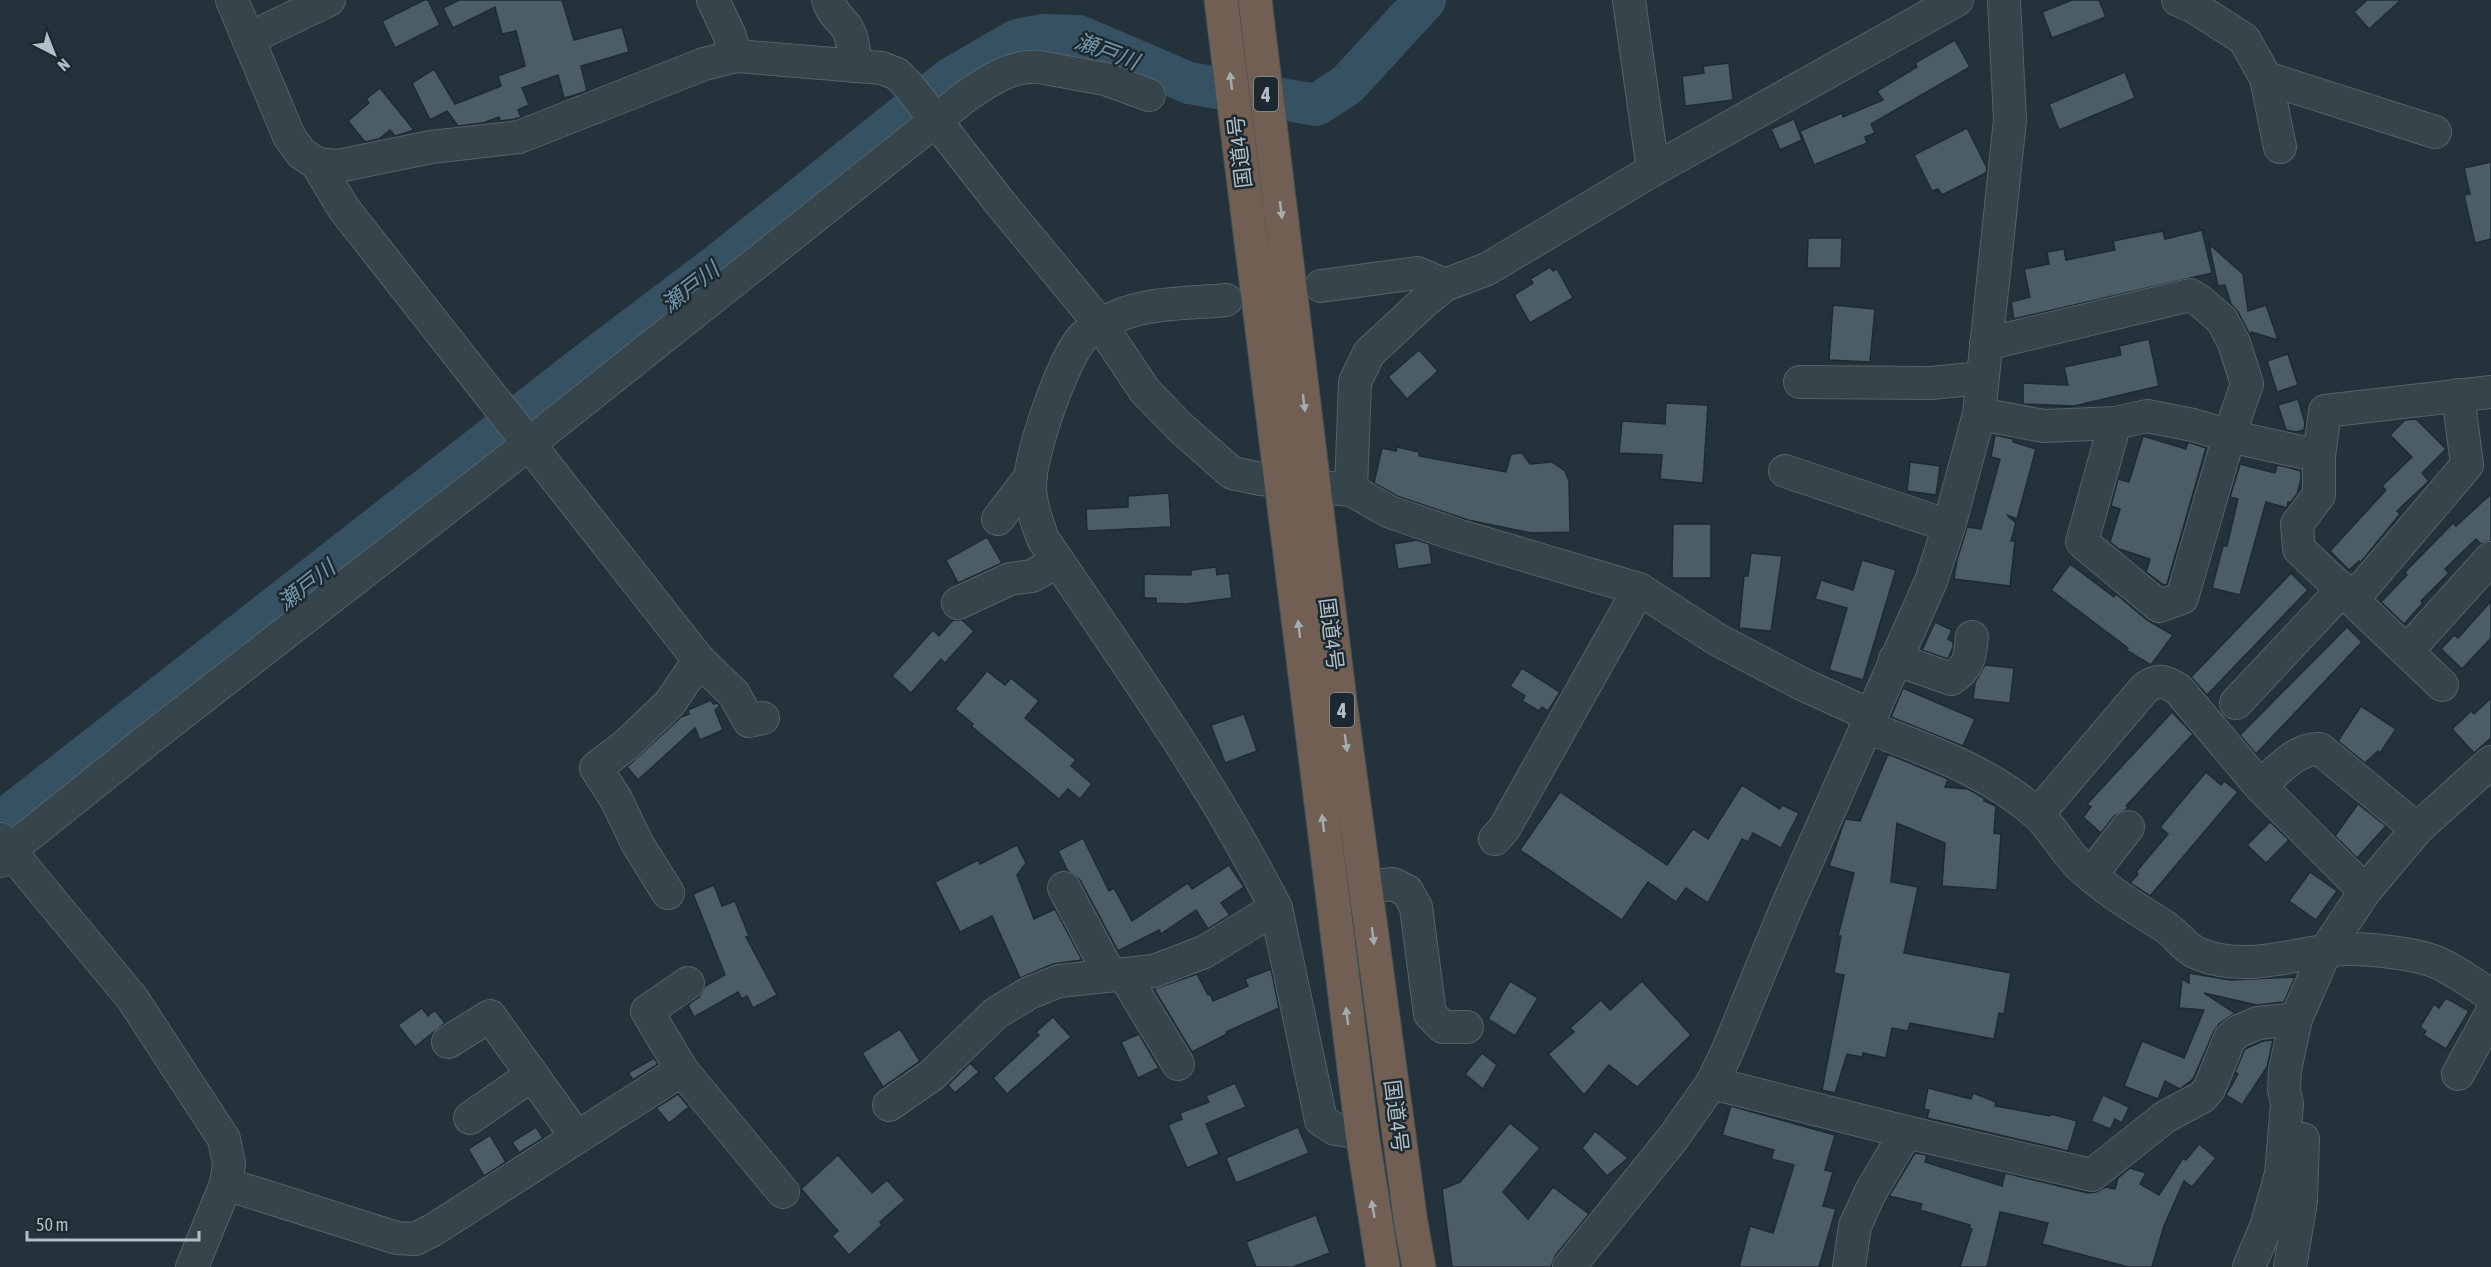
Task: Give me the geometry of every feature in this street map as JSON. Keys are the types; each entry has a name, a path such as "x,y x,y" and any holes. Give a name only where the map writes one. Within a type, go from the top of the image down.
{"highway":[{"name":"国道4号","path":"1221,0 1362,1133 1383,1267"},
{"name":"国道4号","path":"1255,0 1314,486 1410,1223 1419,1267"}],"street":[{"path":"232,0 289,136 301,153 317,164 344,209 699,660 734,694 749,721 763,718"},
{"path":"248,39 328,0"},
{"path":"713,0 729,34 736,56"},
{"path":"828,0 830,8 847,29 853,44 855,66"},
{"path":"1629,0 1653,170"},
{"path":"1352,490 1355,382 1363,364 1378,342 1445,285 1487,269 1653,170 1957,0"},
{"path":"1569,1267 1673,1138 1712,1083 1727,1052 1786,906 1931,581 1949,526 1979,414 2010,120 2004,0"},
{"path":"2178,0 2194,7 2244,39 2266,78 2280,147"},
{"path":"317,164 339,166 431,147 519,136 704,64 736,56 882,68 897,74 908,85 1001,204 1101,325 1145,391 1232,473 1281,481"},
{"path":"192,1267 226,1184 229,1164 224,1139 132,998 3,849 154,735 933,116 992,78 1029,66 1105,79 1149,95"},
{"path":"2266,78 2435,132"},
{"path":"1321,286 1417,273 1445,285"},
{"path":"1986,344 2190,295 2222,320 2234,343 2247,384 2229,436 2182,598 2159,606 2082,542 2115,423"},
{"path":"1226,300 1130,310 1113,317 1083,337 1067,363 1033,458 1030,487 1034,515 1043,539 1193,761 1242,843 1276,908 1321,1120 1335,1129 1362,1133"},
{"path":"1800,382 1931,383 1982,378"},
{"path":"2442,685 2408,650 2299,549 2297,524 2319,495 2319,456 2325,411 2491,392"},
{"path":"2236,703 2348,594 2467,465 2458,395"},
{"path":"1979,414 2044,426 2115,423 2146,416 2193,425 2229,436 2319,456"},
{"path":"1785,471 1949,526"},
{"path":"998,519 1031,476"},
{"path":"1314,486 1352,490 1390,512 1440,530 1640,589 1718,640 1868,721 1969,767 2008,791 2038,814 2078,864 2114,896 2164,926 2188,949 2225,961 2262,962 2326,950 2409,954 2436,963 2491,995"},
{"path":"2408,650 2491,558"},
{"path":"958,603 1011,579 1032,576 1058,561"},
{"path":"1495,839 1504,829 1640,589"},
{"path":"1895,659 1951,679 1960,674 1967,665 1972,637"},
{"path":"669,893 637,843 616,799 596,768 626,745 670,703 699,660"},
{"path":"2038,814 2094,745 2145,688 2157,681 2166,681 2179,690 2260,786 2364,891"},
{"path":"2260,786 2302,751 2310,748 2320,749 2417,829"},
{"path":"2249,1267 2276,1198 2285,1138 2287,1104 2284,1090 2285,1070 2296,1019 2326,950 2364,891 2417,829 2491,762"},
{"path":"2091,875 2128,827"},
{"path":"1366,887 1393,884 1411,896 1416,908 1430,1014 1443,1027 1467,1027"},
{"path":"1064,888 1117,975 1178,1064"},
{"path":"890,1104 932,1075 996,1013 1029,993 1059,981 1154,971 1204,952 1276,908"},
{"path":"688,983 647,1011 682,1070 783,1192"},
{"path":"2458,1074 2491,1014"},
{"path":"448,1042 490,1016 576,1136"},
{"path":"1712,1083 2092,1175 2165,1117 2202,1097 2209,1089 2230,1038 2239,1030 2258,1023 2296,1019"},
{"path":"226,1184 398,1238 416,1239 682,1070"},
{"path":"470,1118 532,1075"},
{"path":"2287,1104 2303,1133 2304,1147 2301,1201 2290,1267"},
{"path":"1849,1267 1859,1218 1870,1193 1905,1131"}],"building":[{"path":"428,0 440,25 395,48 382,21"},
{"path":"459,0 562,0 574,40 622,27 629,52 581,66 587,91 564,98 558,75 522,88 529,105 518,110 521,117 500,121 499,117 483,123 458,126 447,111 430,120 412,83 434,69 455,104 501,86 498,76 525,66 516,31 502,34 495,7 453,28 443,8"},
{"path":"2072,0 2099,0 2106,17 2052,38 2042,12"},
{"path":"2367,0 2401,0 2369,29 2354,12"},
{"path":"1955,40 1970,67 1871,124 1875,133 1865,137 1867,143 1814,165 1800,131 1842,113 1843,117 1883,100 1877,91 1917,67 1915,63"},
{"path":"1729,63 1733,100 1685,106 1682,76 1704,73 1703,66"},
{"path":"2125,72 2135,98 2059,130 2049,104"},
{"path":"380,88 414,130 395,136 390,130 379,139 365,142 348,121 369,103 366,99"},
{"path":"1794,119 1802,140 1780,150 1771,129"},
{"path":"1967,128 1987,168 1986,173 1942,195 1938,189 1932,191 1914,155"},
{"path":"2491,162 2491,239 2475,243 2464,195 2470,194 2464,168"},
{"path":"2202,230 2212,273 2014,319 2011,302 2030,297 2024,269 2049,264 2047,252 2064,249 2066,260 2115,250 2113,241 2163,231 2165,239"},
{"path":"1808,238 1842,238 1841,268 1807,268"},
{"path":"2209,244 2243,274 2248,311 2266,305 2278,340 2251,332 2251,337 2238,312 2231,304 2225,285 2218,286"},
{"path":"1550,267 1553,271 1557,269 1573,298 1530,323 1514,295 1533,283 1530,279"},
{"path":"1833,305 1875,309 1870,362 1829,360"},
{"path":"2149,339 2159,386 2074,406 2023,404 2023,383 2068,385 2064,367 2121,355 2119,346"},
{"path":"1419,350 1438,371 1407,399 1388,377"},
{"path":"2288,354 2298,385 2277,392 2267,361"},
{"path":"2298,399 2305,423 2304,430 2296,432 2286,430 2278,405"},
{"path":"1666,403 1708,405 1703,483 1660,479 1662,455 1619,453 1622,421 1665,424"},
{"path":"2416,419 2446,449 2422,473 2429,481 2397,511 2400,514 2360,563 2359,561 2349,570 2330,551 2386,490 2382,486 2412,457 2390,435 2405,420"},
{"path":"1995,435 2013,439 2013,442 2036,449 2017,519 2007,515 2016,523 2011,541 2015,541 2010,586 1954,579 1967,527 1981,529 2000,459 1991,457"},
{"path":"2143,436 2186,449 2188,442 2206,448 2167,584 2164,585 2146,572 2150,559 2119,549 2110,542 2120,509 2111,506 2118,479 2129,482"},
{"path":"1397,447 1419,452 1419,456 1506,472 1511,454 1522,453 1530,464 1552,462 1565,471 1569,481 1570,532 1531,533 1468,520 1397,496 1374,483 1382,448 1396,451"},
{"path":"1910,462 1940,466 1936,495 1907,491"},
{"path":"2240,464 2275,473 2277,465 2287,467 2301,471 2301,479 2297,494 2291,502 2288,502 2287,508 2266,502 2240,595 2212,588 2223,546 2227,546 2238,499 2230,497"},
{"path":"1169,493 1171,527 1087,531 1086,509 1128,507 1128,496"},
{"path":"2491,494 2491,541 2481,544 2476,539 2445,569 2449,573 2421,601 2423,603 2404,624 2381,602 2407,575 2405,572 2453,523 2456,526"},
{"path":"1673,524 1711,524 1711,578 1672,578"},
{"path":"987,537 1002,563 958,583 946,560"},
{"path":"1417,540 1429,544 1432,564 1398,569 1394,544"},
{"path":"1751,553 1782,556 1771,631 1739,628 1744,576 1748,576"},
{"path":"1862,560 1896,570 1863,680 1829,670 1847,608 1815,599 1821,580 1853,590"},
{"path":"2070,564 2114,597 2116,594 2147,620 2173,635 2151,665 2126,650 2128,648 2051,590"},
{"path":"1216,567 1217,575 1229,573 1232,598 1186,604 1156,603 1156,598 1144,598 1144,574 1191,575 1191,570"},
{"path":"2291,573 2308,590 2207,695 2191,677"},
{"path":"2491,601 2491,638 2462,669 2441,649 2454,635 2458,638"},
{"path":"953,620 962,620 974,631 945,663 941,659 911,693 892,676 933,630 939,636"},
{"path":"1935,622 1952,630 1948,639 1953,642 1953,647 1948,659 1922,650"},
{"path":"2347,627 2362,642 2256,754 2240,735"},
{"path":"1985,665 2014,668 2010,703 1973,699 1975,683"},
{"path":"1522,668 1560,692 1548,711 1542,707 1539,711 1522,701 1525,696 1510,686"},
{"path":"987,671 1005,685 1011,678 1039,701 1025,718 1076,760 1071,766 1092,784 1080,799 1068,789 1059,799 971,726 973,724 955,709"},
{"path":"1903,688 1975,719 1963,746 1891,717"},
{"path":"2491,698 2491,738 2474,753 2452,729 2471,711 2474,714"},
{"path":"711,700 713,704 717,703 720,706 715,710 723,730 700,740 695,728 638,780 627,767 681,717 689,714 688,710"},
{"path":"2361,706 2396,729 2380,753 2378,751 2365,763 2338,741"},
{"path":"2172,712 2193,734 2126,806 2128,807 2126,810 2114,816 2101,833 2083,817 2091,807 2087,804"},
{"path":"1244,714 1257,751 1225,763 1211,725"},
{"path":"1888,754 1948,779 1945,787 1968,789 1984,798 1984,801 1996,806 1994,833 2001,834 1997,890 1942,886 1945,843 1897,823 1891,882 1918,887 1904,953 2011,973 2004,1014 1999,1013 1994,1039 1910,1023 1908,1031 1892,1028 1886,1058 1863,1053 1862,1057 1847,1054 1835,1093 1822,1090 1844,975 1834,973 1841,936 1838,936 1854,873 1829,866 1845,819 1860,821"},
{"path":"2206,772 2221,785 2224,781 2238,792 2150,896 2130,883 2138,874 2136,872 2168,834 2160,827"},
{"path":"1742,785 1780,809 1782,805 1799,813 1781,848 1753,833 1748,842 1742,839 1708,903 1686,888 1676,902 1648,882 1622,920 1520,850 1560,792 1667,865 1693,829 1708,839"},
{"path":"2358,804 2386,826 2357,858 2335,836"},
{"path":"2270,822 2289,840 2266,863 2247,845"},
{"path":"1083,838 1109,891 1114,888 1132,921 1188,883 1192,889 1229,865 1244,887 1221,903 1230,915 1208,929 1196,910 1161,934 1159,930 1118,951 1080,880 1068,871 1058,851"},
{"path":"1017,845 1026,863 1017,875 1034,919 1055,909 1082,960 1053,964 1020,978 992,916 960,932 935,882 978,860 980,864"},
{"path":"2310,872 2337,891 2316,920 2289,901"},
{"path":"714,885 722,906 735,901 749,936 746,937 777,995 753,1008 747,996 742,999 738,992 694,1017 688,1005 699,997 705,986 725,975 693,894"},
{"path":"1271,969 1279,1008 1226,1032 1227,1034 1192,1052 1154,989 1197,974 1213,1001 1248,986 1245,979"},
{"path":"2189,973 2230,980 2295,977 2284,1002 2257,1005 2204,993 2235,1013 2219,1024 2214,1031 2193,1079 2180,1089 2165,1081 2158,1099 2124,1086 2142,1041 2184,1058 2204,1010 2179,1008 2182,979 2189,983"},
{"path":"1510,981 1538,998 1515,1036 1488,1019"},
{"path":"1642,981 1691,1035 1637,1087 1609,1065 1584,1095 1548,1054 1574,1032 1570,1028 1601,1000 1610,1010"},
{"path":"2446,998 2469,1011 2446,1049 2423,1035 2426,1031 2420,1027 2434,1004 2439,1008"},
{"path":"422,1008 428,1016 435,1010 445,1023 415,1047 398,1025"},
{"path":"1053,1017 1071,1037 1007,1094 993,1078 1039,1035 1036,1032"},
{"path":"900,1029 920,1061 883,1087 862,1053"},
{"path":"1139,1034 1159,1068 1138,1078 1121,1042"},
{"path":"2273,1040 2267,1067 2242,1105 2226,1095 2238,1074 2235,1072 2245,1049 2263,1041"},
{"path":"1482,1053 1497,1065 1483,1089 1465,1074"},
{"path":"654,1058 658,1064 633,1080 628,1073"},
{"path":"970,1063 979,1072 955,1093 948,1085"},
{"path":"1235,1083 1246,1107 1206,1124 1219,1154 1187,1168 1168,1125 1182,1119 1180,1113 1209,1102 1206,1096"},
{"path":"1928,1088 1971,1099 1973,1093 1996,1102 1995,1106 2050,1116 2051,1114 2077,1121 2068,1151 1927,1118 1929,1110 1924,1109"},
{"path":"678,1094 689,1107 669,1123 656,1108"},
{"path":"2103,1095 2129,1107 2122,1123 2115,1119 2110,1129 2091,1121"},
{"path":"1731,1106 1835,1135 1825,1170 1833,1172 1823,1206 1836,1209 1819,1267 1739,1267 1750,1226 1773,1233 1794,1165 1771,1159 1774,1150 1722,1135"},
{"path":"1510,1123 1540,1148 1503,1192 1528,1219 1553,1187 1589,1214 1555,1256 1551,1267 1452,1267 1442,1189 1460,1182"},
{"path":"536,1127 543,1138 519,1153 512,1142"},
{"path":"1298,1127 1309,1153 1236,1183 1226,1158"},
{"path":"1595,1131 1628,1158 1607,1176 1582,1148"},
{"path":"490,1135 506,1162 484,1176 468,1149"},
{"path":"2199,1144 2216,1158 2192,1187 2184,1181 2164,1226 2152,1267 2128,1267 2042,1244 2048,1223 2000,1212 1987,1267 1960,1267 1972,1229 1969,1228 1970,1225 1920,1210 1922,1204 1889,1196 1915,1153 1927,1155 1925,1162 2002,1186 2005,1173 2088,1193 2106,1187 2115,1189 2118,1178 2130,1168 2146,1173 2140,1184 2159,1195 2183,1158 2186,1160"},
{"path":"838,1155 872,1193 887,1180 905,1200 880,1222 882,1225 849,1255 832,1236 838,1231 801,1189"},
{"path":"1316,1215 1330,1253 1293,1267 1256,1267 1246,1242"}],"waterway":[{"name":"瀬戸川","path":"0,823 593,359 719,264 950,79 1017,40 1043,35 1079,36 1189,83 1316,105 1347,85 1425,0"}]}
